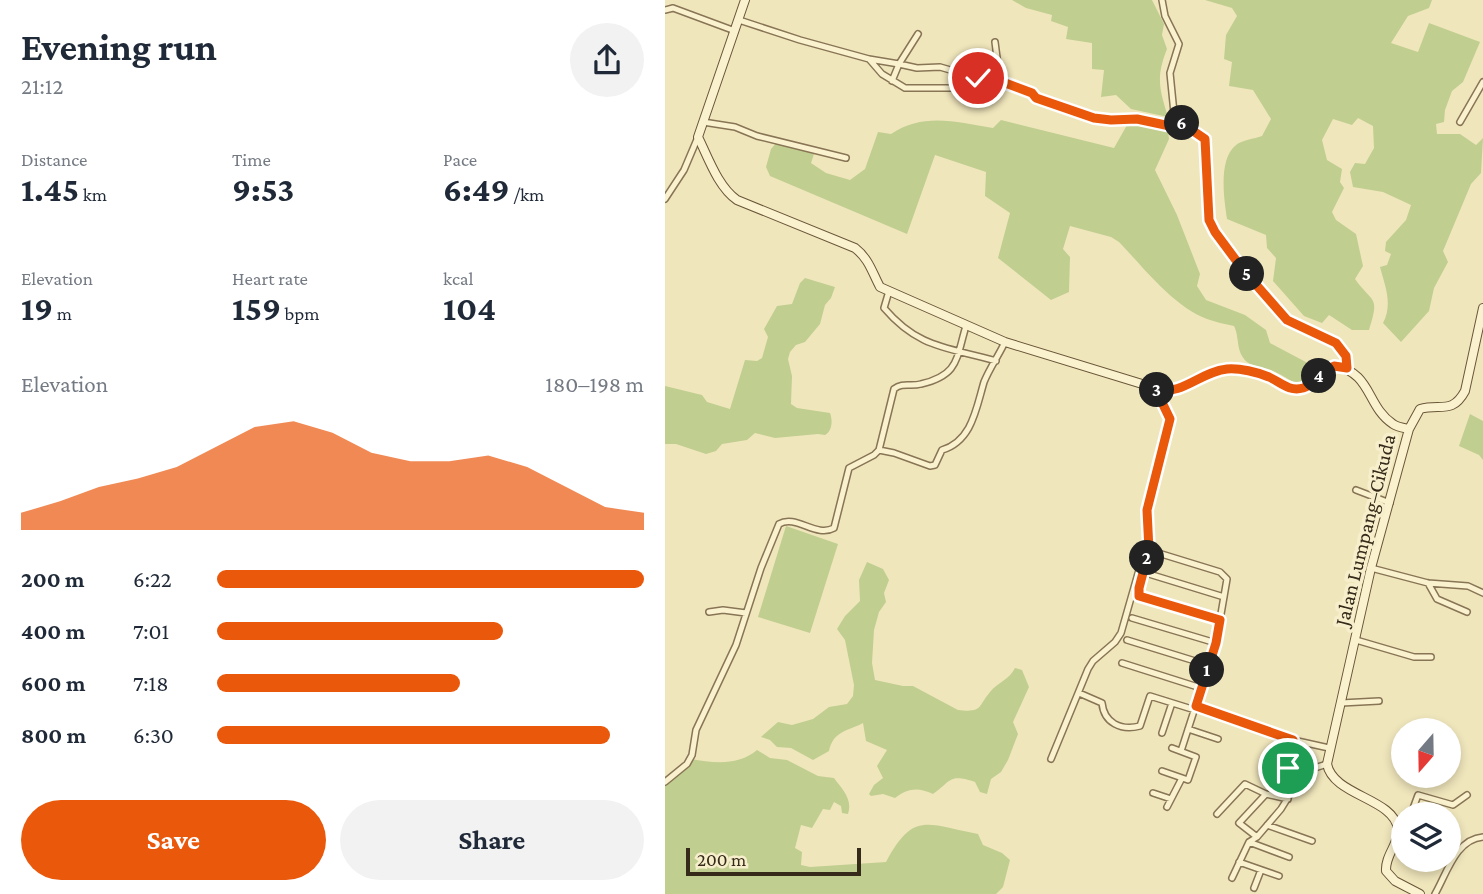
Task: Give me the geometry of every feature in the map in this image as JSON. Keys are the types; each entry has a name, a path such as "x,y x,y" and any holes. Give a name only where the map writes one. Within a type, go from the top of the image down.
{"street":[{"path":"665,199 684,170 698,137 745,0"},
{"path":"698,137 714,170 732,197 855,248 870,264 880,287 966,326 1005,342 1115,374 1156,390 1178,390 1206,375 1229,369 1241,369 1269,377 1290,388 1303,388 1334,366 1347,368 1346,356 1336,343 1287,320 1244,271 1215,232 1209,220 1205,139 1180,122 1172,107 1170,79 1178,44 1165,16 1162,0"},
{"path":"665,9 673,8 735,31"},
{"path":"739,20 869,59 917,68 940,67 956,70 978,78 984,88"},
{"path":"892,81 899,64 918,34"},
{"path":"995,42 1000,81"},
{"path":"869,59 882,74 905,88 984,88 1000,81 1032,93 1036,98 1094,118 1137,119 1170,126 1180,122"},
{"path":"1461,122 1483,82"},
{"path":"703,122 846,158"},
{"path":"889,291 884,308 913,336 935,346 996,361"},
{"path":"1409,429 1420,410 1453,406 1461,398 1465,391 1483,308"},
{"path":"665,782 687,764 692,755 696,730 736,645 761,568 779,524 789,521 820,531 831,530 836,525 849,468 879,450 894,389 900,385 920,384 946,375 952,370 966,326"},
{"path":"879,450 930,466 935,465 942,450 953,447 965,436 982,396 984,383 1005,342"},
{"name":"Jalan Lumpang–Cikuda","path":"1327,764 1371,568 1409,429 1392,424 1359,378 1347,368"},
{"path":"1156,390 1170,419 1147,510 1149,550 1139,596 1220,620"},
{"path":"1356,490 1390,503"},
{"path":"1051,759 1093,661 1115,642 1121,633 1147,542"},
{"path":"1155,552 1220,572 1227,579 1216,643 1181,751"},
{"path":"1371,568 1428,583 1468,586 1483,593"},
{"path":"1149,574 1224,597"},
{"path":"1428,583 1437,599 1467,612"},
{"path":"709,612 723,610 746,613"},
{"path":"1132,618 1216,643"},
{"path":"1128,640 1208,665"},
{"path":"1356,640 1414,657 1431,657"},
{"path":"1122,663 1201,688"},
{"path":"1079,692 1102,703 1106,717 1129,729 1140,726 1150,696 1293,740 1329,748"},
{"path":"1341,703 1379,701"},
{"path":"1162,733 1172,703"},
{"path":"1188,729 1219,739"},
{"path":"1293,740 1280,764 1299,773 1327,764 1334,779 1391,816"},
{"path":"1163,771 1188,780 1196,757 1173,748"},
{"path":"1232,878 1249,842 1288,799 1299,773"},
{"path":"1167,807 1182,778"},
{"path":"1217,814 1245,783 1288,799"},
{"path":"1153,793 1171,799"},
{"path":"1257,836 1239,823 1266,793"},
{"path":"1415,802 1418,795 1442,802"},
{"path":"1457,802 1467,795"},
{"path":"1267,825 1312,841"},
{"path":"1435,894 1464,843 1483,837"},
{"path":"1249,842 1289,857"},
{"path":"1391,849 1386,871 1395,881 1420,894"},
{"path":"1239,862 1279,876"},
{"path":"1254,888 1261,870"}],"green space":[{"path":"1012,0 1152,0 1164,24 1162,35 1167,49 1161,67 1160,83 1168,117 1131,109 1116,95 1101,97 1104,70 1092,69 1092,43 1066,39 1068,27 1051,21 1052,15 1026,8"},
{"path":"1205,0 1432,0 1429,8 1408,16 1391,43 1418,52 1429,23 1480,42 1463,82 1452,91 1444,122 1436,124 1437,134 1460,134 1476,145 1483,138 1481,173 1471,184 1443,251 1448,262 1434,288 1429,311 1401,342 1383,323 1388,302 1380,267 1387,265 1391,254 1385,251 1386,242 1406,220 1411,205 1383,192 1353,187 1350,172 1355,163 1365,164 1374,148 1373,126 1358,118 1352,125 1333,119 1322,140 1327,160 1342,169 1340,182 1344,188 1332,212 1336,220 1356,234 1363,266 1355,279 1374,305 1369,330 1352,330 1329,315 1322,323 1304,316 1273,281 1276,258 1267,248 1266,235 1227,219 1224,169 1230,151 1239,143 1262,136 1271,119 1253,90 1229,86 1232,62 1224,59 1226,35 1237,16 1232,8"},
{"path":"1131,118 1167,124 1169,139 1155,170 1177,215 1200,274 1197,286 1206,300 1245,315 1266,330 1270,343 1319,369 1306,381 1297,383 1247,362 1239,349 1234,326 1207,319 1183,305 1111,237 1070,226 1063,249 1070,257 1069,292 1051,300 998,258 1010,213 985,196 986,172 935,155 907,234 770,176 766,167 771,149 778,141 814,154 811,163 826,173 850,180 865,169 878,132 891,134 916,123 941,120 993,128 1001,120 1114,148"},
{"path":"805,278 835,287 825,305 820,324 805,342 796,345 790,352 788,359 792,376 791,404 797,408 830,413 829,431 825,435 775,438 755,433 747,440 722,444 716,451 706,454 676,444 665,444 665,386 702,395 707,402 730,409 745,360 757,361 762,358 768,337 764,329 777,306 792,304 800,283"},
{"path":"1470,414 1483,421 1483,460 1479,455 1459,446"},
{"path":"786,526 838,544 810,633 758,617"},
{"path":"867,562 883,569 889,580 884,593 886,602 879,612 874,630 872,663 875,680 913,686 958,710 972,710 979,707 1015,668 1022,670 1029,687 1013,722 1018,734 1001,772 991,779 987,794 980,792 975,782 960,778 951,780 933,794 913,790 895,798 883,794 871,796 869,794 874,785 883,778 877,766 887,750 866,741 863,723 838,735 829,751 813,760 791,748 777,747 770,740 761,737 778,722 792,725 813,719 829,707 847,704 853,696 854,685 845,640 837,629 860,601 859,580"},
{"path":"757,750 770,758 787,760 818,776 834,778 848,799 848,814 842,813 841,806 834,802 830,810 823,809 812,828 801,825 795,848 802,852 801,865 810,867 886,862 905,834 923,825 934,825 978,834 983,845 1002,853 1010,860 1003,887 996,894 665,894 665,779 691,759 734,761"}],"route":[{"path":"978,78 984,88 1000,81 1032,93 1036,98 1094,118 1137,119 1170,126 1180,122 1202,136 1207,150 1209,220 1215,232 1244,271 1287,320 1325,336 1336,343 1346,356 1347,368 1334,366 1325,370 1303,388 1290,388 1269,377 1241,369 1229,369 1206,375 1178,390 1156,390 1170,419 1147,510 1149,550 1139,596 1220,620 1216,643 1196,706 1293,740 1280,764 1288,768"}]}
